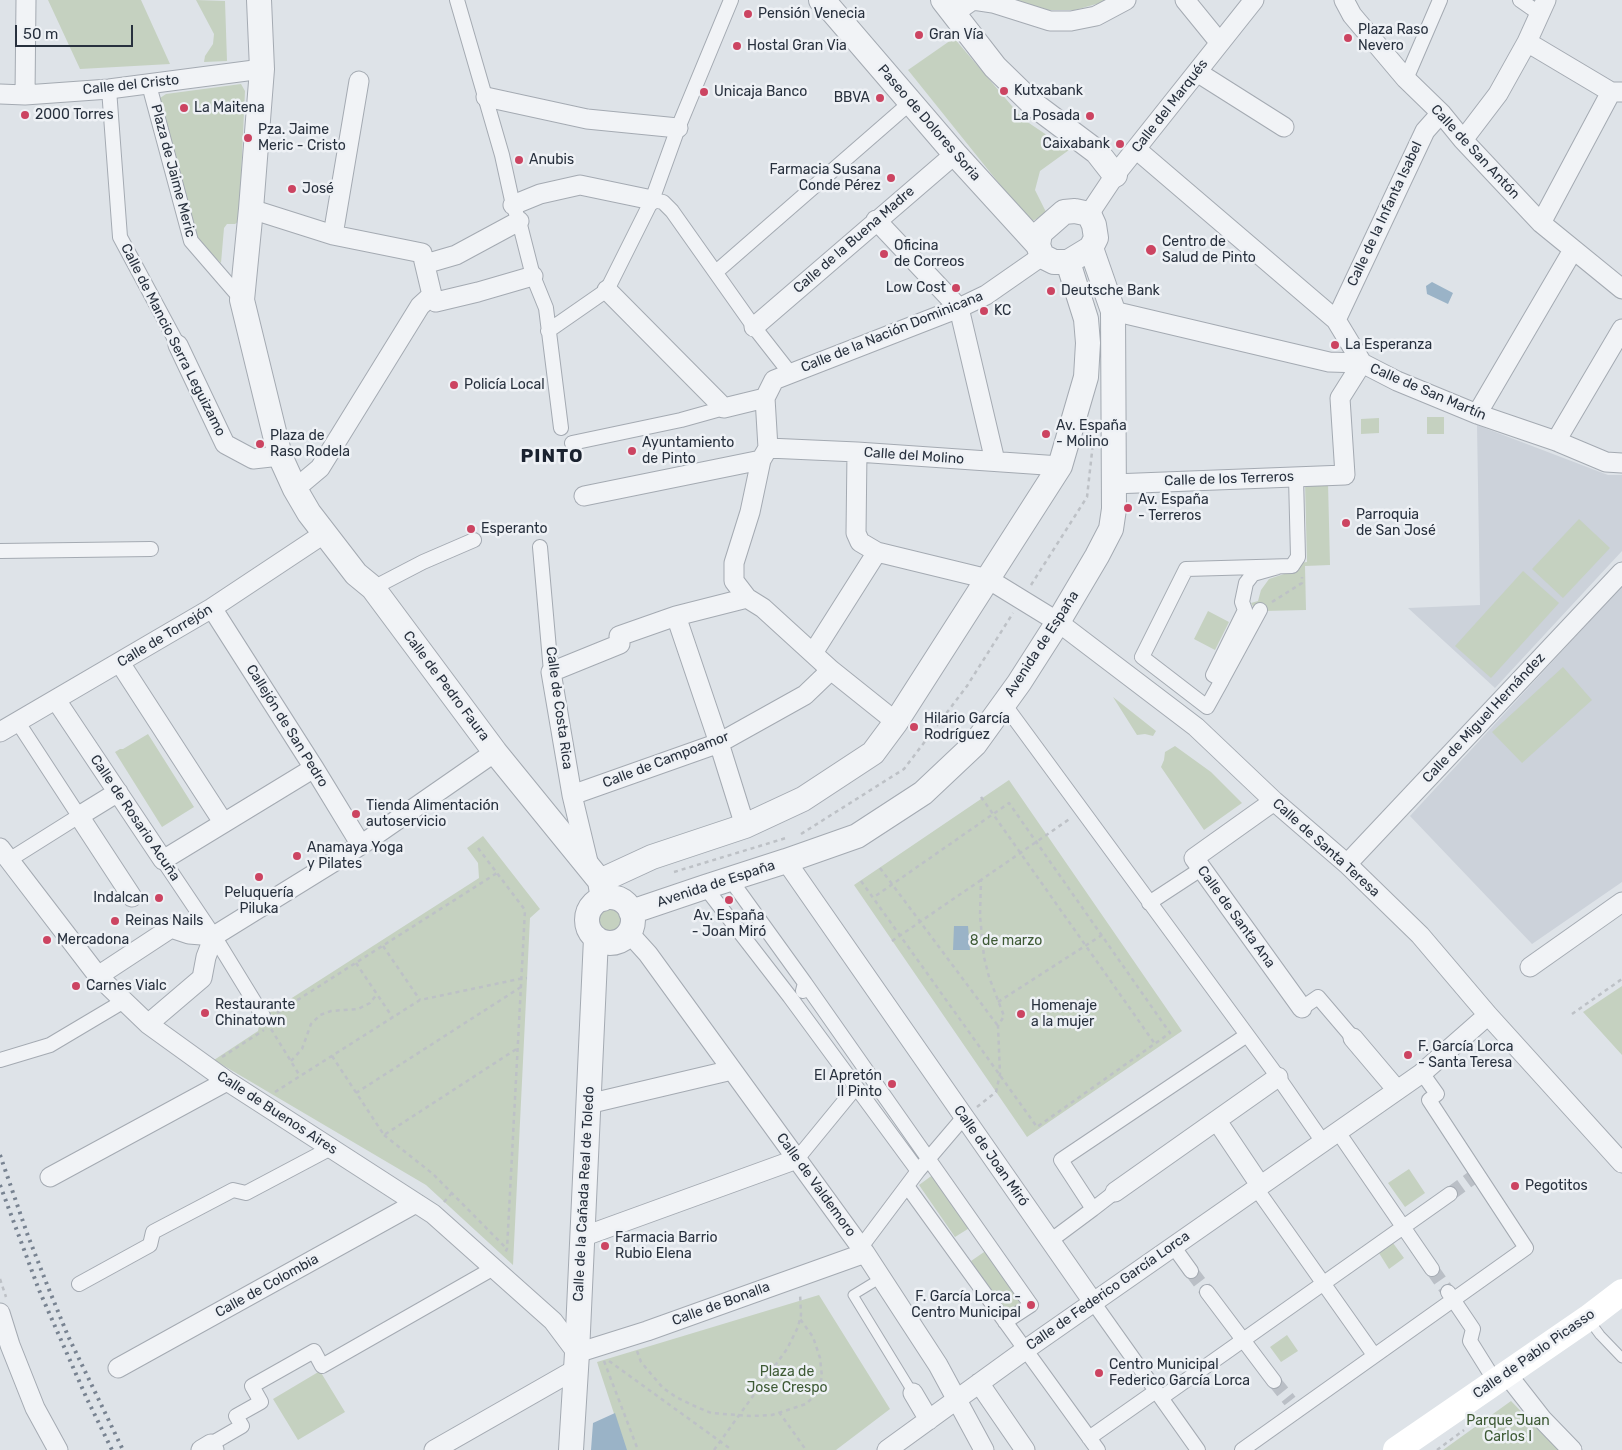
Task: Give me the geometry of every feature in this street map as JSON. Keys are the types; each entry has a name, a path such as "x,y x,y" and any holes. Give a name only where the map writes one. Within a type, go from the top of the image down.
{"main road":[{"name":"Calle de Pablo Picasso","path":"1396,1450 1588,1318 1622,1292"}],"street":[{"path":"25,95 26,0"},
{"path":"259,0 262,70 251,209 333,235 423,258 456,255 540,194 580,185 664,202 790,374"},
{"path":"457,0 486,96 533,276 546,308 562,428"},
{"path":"548,331 608,290 652,200 678,128 731,0"},
{"name":"Paseo de Dolores Soria","path":"821,0 1040,250"},
{"path":"1115,175 1097,152 1033,104 995,67 948,7 973,0 992,3 1050,21 1071,21 1096,16 1126,0"},
{"path":"1185,0 1220,44"},
{"name":"Calle del Marqués","path":"1089,214 1115,175 1254,0"},
{"name":"Calle de San Antón","path":"1344,0 1352,15 1406,79 1441,113 1463,140 1541,223 1622,289"},
{"path":"1406,79 1440,0"},
{"path":"1463,140 1498,94 1528,42 1543,7 1520,0"},
{"path":"1528,42 1617,92 1541,223"},
{"name":"Calle del Cristo","path":"0,94 25,95 109,89 262,70"},
{"path":"1197,72 1284,127"},
{"path":"333,235 358,81"},
{"name":"Plaza de Jaime Meric","path":"149,84 191,241 242,300"},
{"name":"Calle de Mancio Serra Leguizamo","path":"109,89 120,237 178,345 225,444 253,459 280,456"},
{"path":"486,96 587,119 678,128"},
{"path":"716,272 910,103"},
{"name":"Calle de la Infanta Isabel","path":"1336,320 1425,131 1441,113"},
{"path":"1136,149 1336,320 1362,362"},
{"name":"Calle de la Buena Madre","path":"754,327 876,220 955,154"},
{"name":"Calle de Pedro Faura","path":"251,209 242,300 280,456 295,490 309,513 356,574 373,588 495,752 597,882"},
{"path":"1075,211 1089,214 1094,225 1096,238 1091,248 1068,262 1054,262 1040,250 1040,232 1064,212 1075,211"},
{"path":"876,220 959,308 995,461"},
{"name":"Avenida de España","path":"596,938 602,942 616,942 623,939 630,923 704,887 857,836 923,793 975,744 1004,704 1058,622 1111,529 1114,509 1114,310 1091,248"},
{"name":"Calle de la Nación Dominicana","path":"765,398 774,380 959,308 986,295 1040,250"},
{"path":"1477,414 1573,250"},
{"path":"423,258 434,298"},
{"path":"597,882 652,857 745,826 803,800 873,753 896,722 1060,466 1086,377 1088,342 1086,319 1068,262"},
{"path":"295,490 320,468 420,306 434,298 478,292 533,276"},
{"path":"608,290 724,408"},
{"name":"Calle de San Martín","path":"1114,310 1329,362 1362,362 1397,381 1477,414 1556,441 1606,462 1622,463"},
{"path":"1556,441 1622,329"},
{"name":"Calle de los Terreros","path":"1113,484 1345,475 1340,398 1362,362"},
{"path":"572,443 681,420 765,398 764,454 750,512 734,563 734,581 747,598 763,608 831,670 896,722"},
{"path":"812,653 877,552 860,542 856,533 857,452"},
{"name":"Calle del Molino","path":"584,496 764,454 857,452 1060,466"},
{"path":"1260,610 1207,707 1142,657 1186,569 1292,566 1300,560 1296,477"},
{"name":"Calle de Torrejón","path":"0,732 212,608 325,533"},
{"path":"373,588 422,562 474,540"},
{"name":"Calle de Costa Rica","path":"540,547 552,672 572,795 597,882"},
{"path":"0,550 152,549"},
{"name":"Calle de Santa Teresa","path":"877,552 988,579 1058,622 1196,727 1274,801 1347,864 1420,935 1488,1015 1622,1163"},
{"path":"1222,680 1213,675 1245,610 1242,602 1246,583 1253,574 1278,567"},
{"name":"Calle de Miguel Hernández","path":"1347,864 1622,572"},
{"path":"552,672 620,644 619,636 676,616 747,598"},
{"name":"Callejón de San Pedro","path":"212,608 361,845"},
{"path":"676,616 719,742 745,826"},
{"path":"120,663 223,822"},
{"name":"Calle de Campoamor","path":"572,795 719,742 805,695 831,670"},
{"name":"Calle de Rosario Acuña","path":"56,700 268,1016"},
{"path":"1004,704 1278,1077 1330,1137 1403,1227 1432,1269"},
{"path":"17,721 132,897"},
{"path":"98,976 171,928 189,934 214,936 361,845 495,752"},
{"path":"163,860 314,768"},
{"path":"5,854 79,816 118,792"},
{"name":"Calle de Santa Ana","path":"1274,801 1194,858 1302,1008"},
{"name":"Calle de Buenos Aires","path":"5,854 98,976 148,1024 227,1081 433,1214 492,1269 553,1321 576,1361"},
{"name":"Calle de Joan Miró","path":"786,861 1158,1394 1192,1448"},
{"path":"1149,903 1201,869"},
{"path":"730,879 1031,1304 1005,1322"},
{"path":"597,882 611,898 621,900 627,905 630,923"},
{"path":"596,938 589,929 587,921 597,882"},
{"path":"704,887 798,1008 918,1171"},
{"path":"1530,967 1622,902"},
{"name":"Calle de Valdemoro","path":"630,923 648,954 863,1250 938,1365 984,1450"},
{"path":"148,1024 202,978 206,957 214,936"},
{"name":"Calle de la Cañada Real de Toledo","path":"571,1450 596,938"},
{"path":"798,1008 805,983"},
{"path":"1302,1008 1318,997 1397,1090"},
{"path":"0,1060 50,1045 124,1001"},
{"name":"Calle de Federico García Lorca","path":"887,1450 1025,1350 1422,1072 1488,1015"},
{"path":"1093,1209 1061,1160 1247,1035"},
{"path":"588,1104 732,1070"},
{"path":"1242,1450 1293,1406 1374,1356 1450,1296 1526,1248 1475,1176 1429,1100 1437,1094 1422,1072"},
{"path":"1050,1241 1278,1077"},
{"path":"50,1177 227,1081"},
{"path":"582,1237 797,1159 856,1087"},
{"path":"863,1250 918,1171 964,1117"},
{"path":"1217,1121 1258,1187 1374,1356"},
{"path":"78,1284 150,1245 154,1232 233,1190 246,1194 331,1148"},
{"path":"907,1186 1098,1450"},
{"path":"1089,1438 1243,1340 1450,1194"},
{"name":"Calle de Colombia","path":"118,1368 416,1203"},
{"path":"1173,1246 1191,1272"},
{"name":"Calle de Bonalla","path":"434,1450 576,1361 631,1336 800,1276 863,1250"},
{"path":"208,1448 242,1426 236,1416 261,1402 252,1386 314,1350 322,1366 492,1269"},
{"path":"1207,1292 1274,1381"},
{"path":"1450,1296 1473,1329 1470,1341 1501,1377 1572,1450"},
{"path":"0,1313 10,1345 35,1408 58,1450"},
{"path":"979,1383 1025,1450"},
{"path":"913,1393 929,1420"}],"lane":[{"path":"881,1278 853,1295 913,1393"},
{"path":"1588,1318 1600,1335 1622,1358"}],"path":[{"path":"1260,610 1302,583 1300,560"},
{"path":"981,797 1154,1044"},
{"path":"861,881 1037,1127 1170,1033 1009,803 874,897"},
{"path":"892,941 1082,810"},
{"path":"478,848 525,910 507,1249 492,1269"},
{"path":"880,868 998,1026"},
{"path":"268,1016 356,963 497,873"},
{"path":"964,1117 996,1092 1000,1074 998,1026 1004,1016 988,977 981,938 981,880"},
{"path":"998,1002 1102,935"},
{"path":"383,946 420,1000"},
{"path":"356,963 393,1018"},
{"path":"260,1102 420,1000 527,978"},
{"path":"1572,1014 1622,980"},
{"path":"356,1093 521,986"},
{"path":"291,1061 302,1049 311,1024 320,1015 331,1011 358,1009 370,1003 377,994"},
{"path":"207,1067 270,1027 300,1076"},
{"path":"384,1136 518,1048"},
{"path":"332,1056 384,1136 433,1174 507,1249"},
{"path":"714,1450 787,1349 801,1315 800,1276"},
{"path":"631,1336 641,1362 664,1388 676,1397 711,1413 739,1415 772,1414 806,1404 817,1393 822,1376 820,1358 813,1337 800,1319"},
{"path":"638,1450 602,1356 732,1450"},
{"path":"779,1412 806,1450"}],"shaded area":[{"path":"1477,425 1608,475 1622,475 1622,551 1495,688 1408,608 1480,605"},
{"path":"1622,586 1622,882 1532,944 1410,816"}],"green space":[{"path":"48,0 141,0 170,64 80,69"},
{"path":"196,0 225,1 227,61 204,62 205,56 213,44 214,34"},
{"path":"1005,0 1106,0 1075,10 1046,10"},
{"path":"954,38 1023,119 1069,150 1040,171 1035,190 1047,214 1030,222 908,70"},
{"path":"241,84 245,91 239,221 235,224 227,224 224,228 221,263 195,238 160,98 166,94"},
{"path":"1427,417 1444,417 1444,434 1427,434"},
{"path":"1379,418 1379,433 1361,434 1361,419"},
{"path":"1305,482 1328,482 1330,565 1305,566 1306,610 1264,611 1254,608 1251,603 1258,601 1261,590 1269,579 1295,573 1299,563 1307,562"},
{"path":"1579,519 1610,548 1563,598 1532,569"},
{"path":"1523,571 1559,603 1491,678 1455,646"},
{"path":"1208,611 1229,622 1215,650 1194,639"},
{"path":"1563,667 1592,700 1522,763 1492,732"},
{"path":"1113,697 1156,731 1153,736 1137,735"},
{"path":"148,734 194,807 162,827 115,752"},
{"path":"1175,746 1211,772 1242,803 1204,830 1161,767 1165,752"},
{"name":"8 de marzo","path":"1009,780 1182,1031 1027,1137 854,885"},
{"path":"483,836 540,909 530,918 513,1265 426,1185 214,1060 258,1031 259,1026 256,1021 479,878 478,863 467,848"},
{"path":"610,909 619,913 623,922 619,931 610,935 601,931 597,922 601,913"},
{"path":"1622,986 1622,1055 1583,1012"},
{"path":"1409,1169 1425,1193 1405,1207 1388,1183"},
{"path":"934,1174 971,1227 955,1237 919,1185"},
{"path":"1393,1243 1404,1258 1389,1269 1379,1253"},
{"path":"987,1250 1024,1303 1008,1314 971,1261"},
{"name":"Plaza de Jose Crespo","path":"819,1295 890,1409 836,1450 626,1450 597,1362"},
{"path":"1287,1335 1298,1351 1281,1362 1270,1347"},
{"path":"320,1371 345,1412 298,1440 273,1399"},
{"name":"Parque Juan Carlos I","path":"1511,1401 1559,1450 1443,1450"}],"water":[{"path":"1432,282 1453,293 1448,304 1427,294 1426,286"},
{"path":"954,926 968,926 970,950 953,950"},
{"path":"615,1413 627,1450 591,1450 593,1423"}],"tunnel":[{"path":"1450,1194 1472,1178"},
{"path":"1432,1269 1448,1292"},
{"path":"1191,1271 1207,1292"},
{"path":"1274,1381 1290,1401"}],"railway":[{"path":"0,1155 28,1236 68,1336 123,1450"},
{"path":"0,1185 39,1290 87,1399 112,1450"}],"place":[{"name":"Pensión Venecia","path":"748,14"},
{"name":"Gran Vía","path":"919,35"},
{"name":"Plaza Raso Nevero","path":"1348,38"},
{"name":"Hostal Gran Via","path":"737,46"},
{"name":"Kutxabank","path":"1004,91"},
{"name":"Unicaja Banco","path":"704,92"},
{"name":"BBVA","path":"880,98"},
{"name":"La Maitena","path":"184,108"},
{"name":"2000 Torres","path":"25,115"},
{"name":"La Posada","path":"1090,116"},
{"name":"Pza. Jaime Meric - Cristo","path":"248,138"},
{"name":"Caixabank","path":"1120,144"},
{"name":"Anubis","path":"519,160"},
{"name":"Farmacia Susana Conde Pérez","path":"891,178"},
{"name":"José","path":"292,189"},
{"name":"Centro de Salud de Pinto","path":"1151,250"},
{"name":"Oficina de Correos","path":"884,254"},
{"name":"Low Cost","path":"956,288"},
{"name":"Deutsche Bank","path":"1051,291"},
{"name":"KC","path":"984,311"},
{"name":"La Esperanza","path":"1335,345"},
{"name":"Policía Local","path":"454,385"},
{"name":"Av. España - Molino","path":"1046,434"},
{"name":"Plaza de Raso Rodela","path":"260,444"},
{"name":"Ayuntamiento de Pinto","path":"632,451"},
{"name":"Av. España - Terreros","path":"1128,508"},
{"name":"Parroquia de San José","path":"1346,523"},
{"name":"Esperanto","path":"471,529"},
{"name":"Hilario García Rodríguez","path":"914,727"},
{"name":"Tienda Alimentación autoservicio","path":"356,814"},
{"name":"Anamaya Yoga y Pilates","path":"297,856"},
{"name":"Peluquería Piluka","path":"259,877"},
{"name":"Indalcan","path":"159,898"},
{"name":"Av. España - Joan Miró","path":"729,900"},
{"name":"Reinas Nails","path":"115,921"},
{"name":"Mercadona","path":"47,940"},
{"name":"Carnes Vialc","path":"76,986"},
{"name":"Restaurante Chinatown","path":"205,1013"},
{"name":"Homenaje a la mujer","path":"1021,1014"},
{"name":"F. García Lorca - Santa Teresa","path":"1408,1055"},
{"name":"El Apretón II Pinto","path":"892,1084"},
{"name":"Pegotitos","path":"1515,1186"},
{"name":"Farmacia Barrio Rubio Elena","path":"605,1246"},
{"name":"F. García Lorca - Centro Municipal","path":"1031,1305"},
{"name":"Centro Municipal Federico García Lorca","path":"1099,1373"}],"district":[{"name":"PINTO","path":"552,457"}]}
